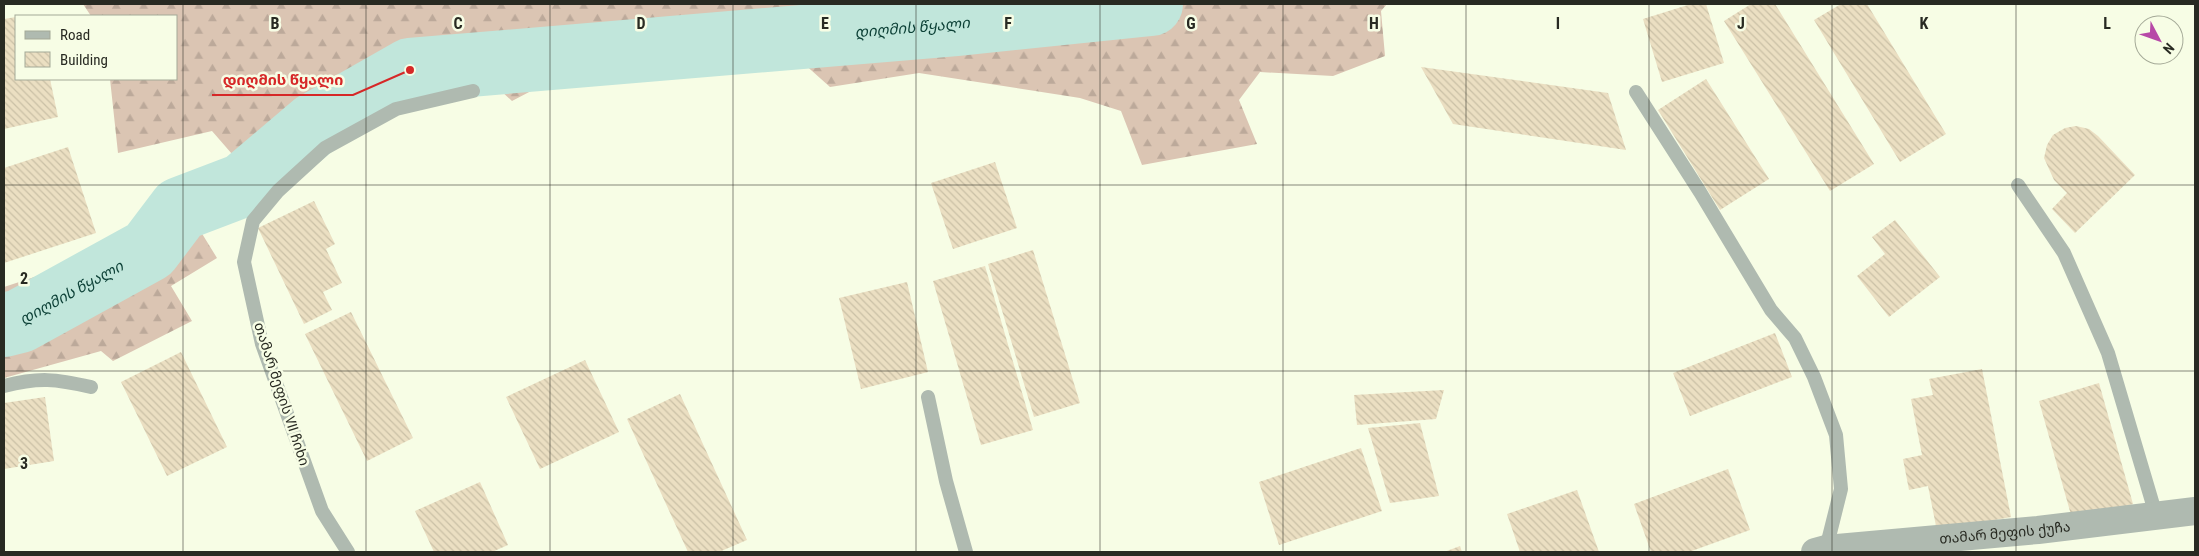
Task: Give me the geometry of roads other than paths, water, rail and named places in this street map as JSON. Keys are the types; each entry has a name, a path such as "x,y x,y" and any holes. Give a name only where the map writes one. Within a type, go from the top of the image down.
{"street":[{"name":"თამარ მეფის ქუჩა","path":"1820,551 2038,530 2195,511"}],"lane":[{"name":"თამარ მეფის VII ჩიხი","path":"348,552 322,511 262,344 244,262 253,221 278,191 324,148 396,109 473,90"},
{"path":"1636,92 1700,192 1771,310 1795,338 1814,377 1836,435 1842,489 1820,551"},
{"path":"2018,185 2064,253 2108,353 2156,516"},
{"path":"4,386 30,379 58,380 91,387"},
{"path":"928,397 946,481 966,552"}],"waterway":[{"name":"დიღმის წყალი","path":"4,325 20,321 149,250 180,209 243,185 315,124 410,70 956,24 1151,4"}],"place":[{"name":"დიღმის წყალი","path":"410,70"}]}
